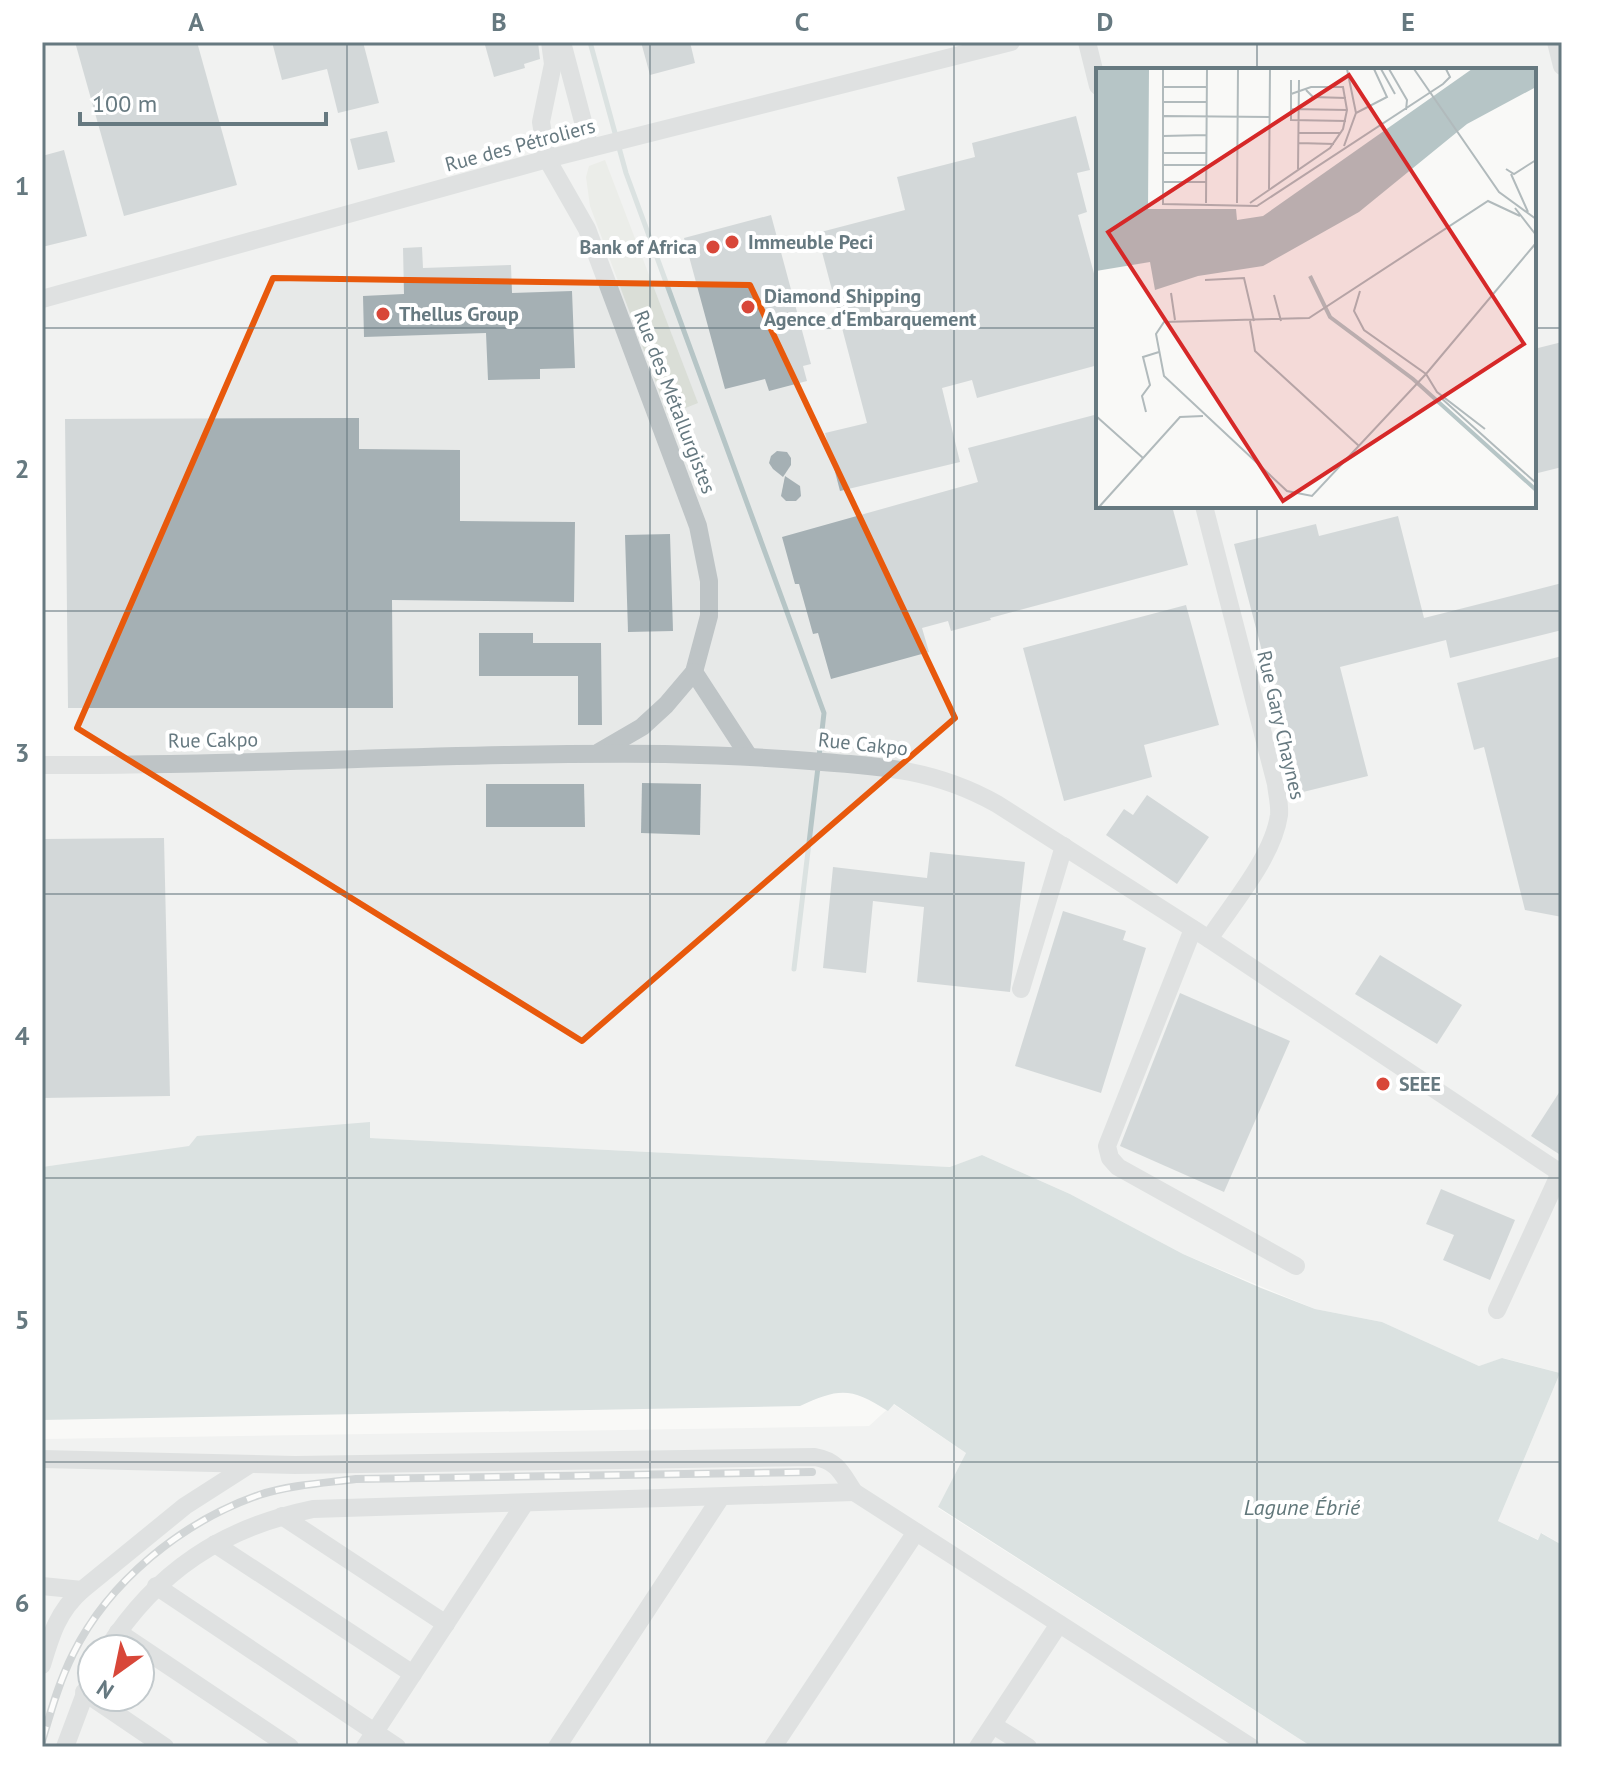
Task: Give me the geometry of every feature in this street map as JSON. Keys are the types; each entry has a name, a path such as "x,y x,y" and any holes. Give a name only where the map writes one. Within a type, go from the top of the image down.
{"street":[{"path":"547,159 541,122 553,64 550,42"},
{"path":"562,42 594,147"},
{"name":"Rue des Pétroliers","path":"42,299 547,159 1011,42"},
{"path":"1087,42 1096,78"},
{"path":"1556,42 1562,66"},
{"name":"Rue des Métallurgistes","path":"547,159 587,229 698,526 709,581 709,616 694,672 642,727 596,753"},
{"name":"Rue Gary Chaynes","path":"1205,508 1276,784 1279,812 1274,835 1262,859 1209,939"},
{"path":"694,672 748,755"},
{"name":"Rue Cakpo","path":"42,765 596,753 748,755 924,773 967,787 1064,846 1561,1173"},
{"path":"1021,989 1064,846"},
{"path":"1193,929 1107,1146 1110,1158 1118,1167 1296,1266"},
{"path":"1497,1310 1561,1173"},
{"path":"42,1459 251,1464 829,1459 854,1492 1251,1747"},
{"path":"42,1665 55,1624 70,1601 185,1506 251,1464"},
{"path":"290,1747 118,1632 156,1586 215,1544 268,1519 313,1509 854,1492"},
{"path":"557,1747 721,1497"},
{"path":"373,1735 525,1503"},
{"path":"282,1516 446,1624"},
{"path":"773,1747 916,1532"},
{"path":"215,1544 413,1674"},
{"path":"42,1586 82,1590"},
{"path":"156,1586 373,1735 397,1747"},
{"path":"978,1747 1059,1624"},
{"path":"65,1747 77,1713"},
{"path":"124,1713 165,1747"},
{"path":"993,1725 1028,1747"},
{"path":"373,1735 413,1747"}],"highlighted area":[{"path":"273,278 750,285 955,718 582,1041 77,728"}],"shaded area":[{"path":"42,42 1562,42 1562,1545 1542,1533 1539,1540 1498,1521 1560,1373 1503,1358 1479,1366 1382,1322 1315,1309 1183,1254 1070,1194 982,1155 951,1167 369,1138 370,1123 42,1167"},
{"path":"605,160 698,403 668,415 590,206 586,177 589,166"},
{"path":"893,1404 966,1453 938,1508 1312,1747 42,1747 42,1439 869,1426"}],"water":[{"name":"Lagune Ébrié","path":"370,1122 370,1138 950,1167 982,1155 1070,1194 1183,1254 1315,1309 1382,1322 1479,1366 1502,1358 1560,1373 1498,1521 1538,1540 1541,1533 1562,1545 1562,1747 1312,1747 938,1507 966,1453 894,1404 888,1411 854,1394 835,1393 800,1406 42,1420 42,1167 189,1146 197,1136"}],"building":[{"path":"75,42 197,42 237,185 124,216"},
{"path":"272,42 363,42 379,103 338,113 327,69 282,80"},
{"path":"538,42 540,59 524,64 525,68 494,77 485,45"},
{"path":"641,42 690,42 695,63 650,75"},
{"path":"1076,116 1090,170 1077,173 1087,212 1078,215 1096,281 1096,366 977,398 972,380 942,388 960,462 840,491 825,433 867,423 817,233 905,210 897,177 975,157 972,143"},
{"path":"387,131 395,162 358,170 350,139"},
{"path":"64,150 87,236 42,247 42,156"},
{"path":"771,215 811,364 803,366 807,381 769,391 765,379 725,389 684,238"},
{"path":"422,247 423,268 511,265 512,293 572,291 575,368 540,369 540,379 488,380 486,333 364,337 363,296 404,294 403,248"},
{"path":"1562,342 1562,467 1536,474 1536,348"},
{"path":"1096,415 1096,508 1173,508 1188,565 951,631 948,621 922,628 929,652 831,679 818,633 813,634 799,584 795,584 782,537 978,482 968,448"},
{"path":"359,418 359,449 460,450 460,521 575,522 574,602 392,600 393,708 68,708 65,419"},
{"path":"777,451 787,452 791,458 791,465 783,477 769,463"},
{"path":"785,476 800,486 801,496 796,501 786,501 781,496"},
{"path":"1398,516 1424,618 1562,583 1562,630 1450,658 1446,640 1340,667 1368,776 1299,793 1234,544 1316,524 1319,536"},
{"path":"670,534 673,631 628,632 625,535"},
{"path":"1186,605 1219,725 1144,745 1152,777 1064,801 1023,648"},
{"path":"479,633 533,633 533,643 601,643 602,725 578,725 578,676 479,676"},
{"path":"1562,656 1562,917 1525,910 1484,747 1474,750 1457,683"},
{"path":"642,783 701,784 700,835 641,833"},
{"path":"486,784 584,784 585,827 486,827"},
{"path":"1147,795 1209,837 1177,884 1106,835 1124,809 1133,815"},
{"path":"164,838 170,1096 42,1098 42,839"},
{"path":"930,852 1025,862 1010,992 917,982 924,907 873,901 866,973 823,968 833,867 927,878"},
{"path":"1063,911 1126,931 1123,940 1146,948 1101,1093 1015,1066"},
{"path":"1380,955 1462,1005 1437,1044 1355,994"},
{"path":"1180,993 1290,1041 1224,1192 1120,1146"},
{"path":"1562,1088 1562,1156 1531,1136"},
{"path":"1441,1189 1515,1220 1490,1280 1443,1260 1454,1235 1426,1224"}],"waterway":[{"path":"590,42 626,173 824,713 819,757"},
{"path":"794,969 818,767"}],"railway":[{"path":"42,1741 73,1654 106,1602 151,1557 176,1538 230,1507 259,1495 356,1479 812,1472"}],"place":[{"name":"Immeuble Peci","path":"732,242"},
{"name":"Bank of Africa","path":"713,247"},
{"name":"Diamond Shipping Agence d‘Embarquement","path":"748,307"},
{"name":"Thellus Group","path":"383,314"},
{"name":"SEEE","path":"1383,1084"}]}
